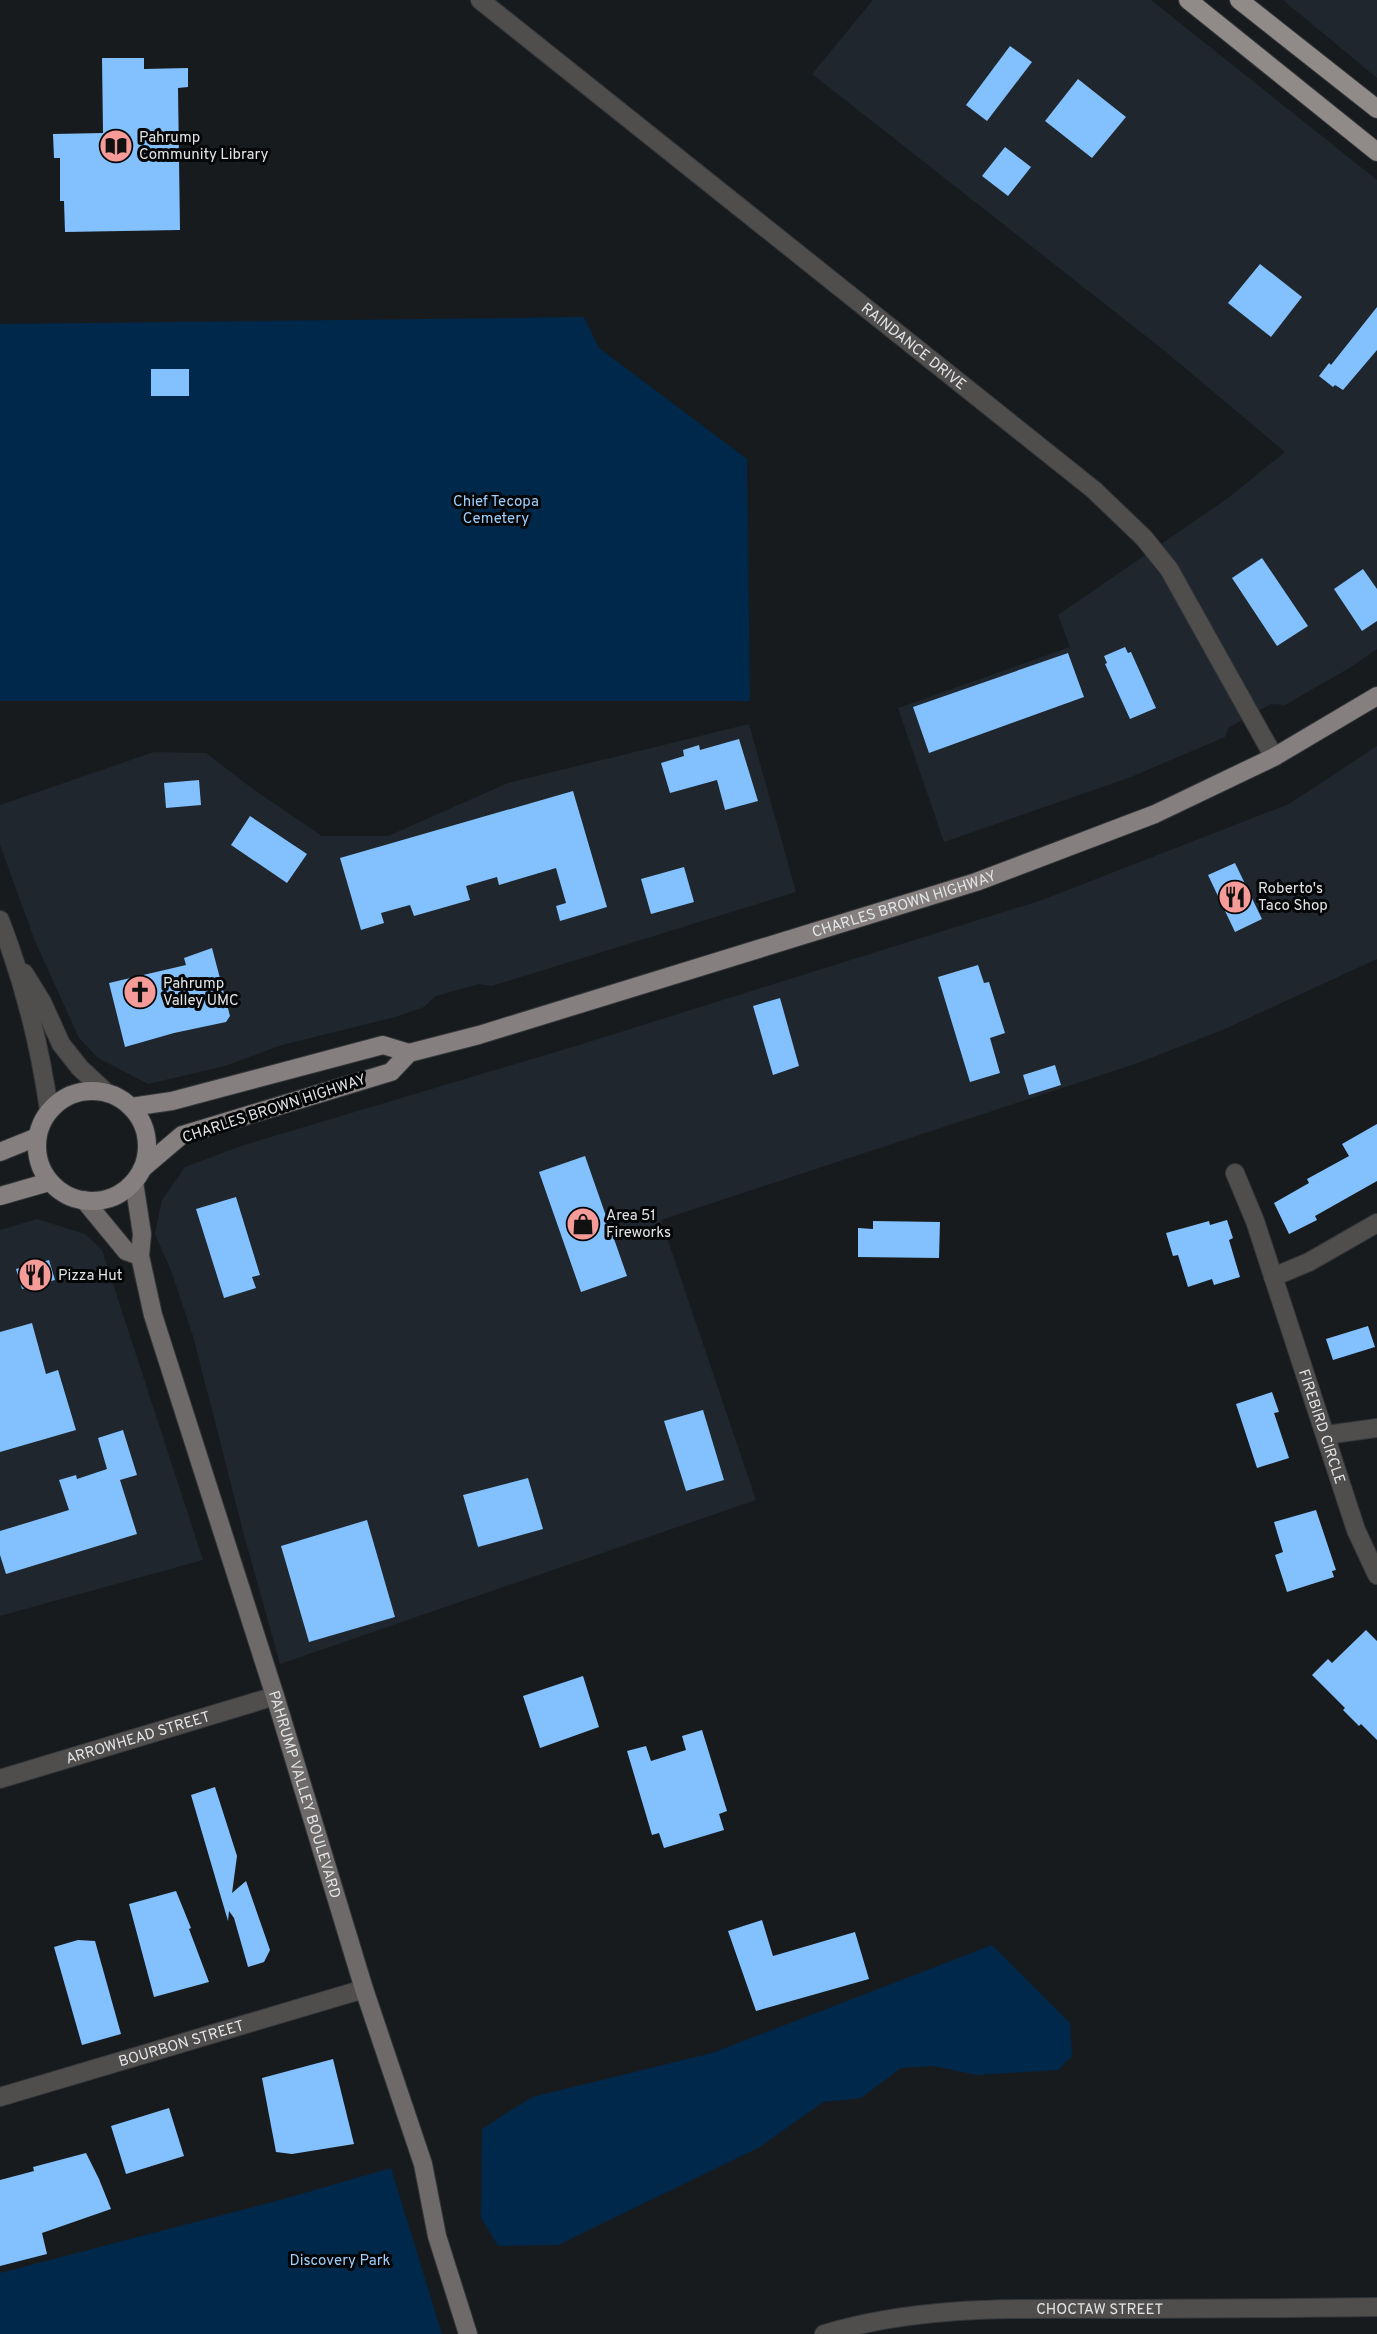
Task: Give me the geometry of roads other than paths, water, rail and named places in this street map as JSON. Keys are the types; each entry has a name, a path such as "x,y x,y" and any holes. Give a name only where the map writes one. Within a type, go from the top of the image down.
{"highway":[{"path":"1188,0 1377,153"},
{"path":"1239,0 1377,109"}],"main road":[{"name":"CHARLES BROWN HIGHWAY","path":"131,1107 172,1101 383,1045 409,1053 479,1035 976,882 1155,814 1274,757 1377,696"},
{"name":"CHARLES BROWN HIGHWAY","path":"138,1175 182,1135 391,1072 409,1053"},
{"path":"91,1091 107,1093 120,1098 131,1107 141,1120 146,1136 147,1153 138,1175 119,1193 102,1200 84,1200 71,1197 50,1182 41,1168 36,1153 41,1123 49,1110 61,1100 75,1093 91,1091"},
{"path":"0,1152 37,1137"},
{"name":"PAHRUMP VALLEY BOULEVARD","path":"138,1175 142,1234 140,1256 153,1315 275,1695 364,1989 423,2164 437,2236 468,2334"},
{"path":"0,1196 50,1182"},
{"path":"84,1200 126,1251 140,1256"}],"street":[{"name":"RAINDANCE DRIVE","path":"480,0 1085,483 1119,514 1144,538 1169,569 1274,757"},
{"path":"0,920 16,962 45,1083 49,1110"},
{"path":"16,962 42,1002 61,1044 80,1068 107,1093"},
{"name":"FIREBIRD CIRCLE","path":"1235,1173 1255,1221 1356,1530 1377,1575"},
{"path":"1273,1276 1309,1262 1377,1223"},
{"path":"1326,1435 1377,1428"},
{"name":"ARROWHEAD STREET","path":"0,1779 275,1695"},
{"name":"BOURBON STREET","path":"0,2097 364,1989"},
{"name":"CHOCTAW STREET","path":"824,2334 906,2315 998,2308 1377,2307"}],"place":[{"name":"Pahrump Community Library","path":"116,146"},
{"name":"Roberto's Taco Shop","path":"1235,897"},
{"name":"Pahrump Valley UMC","path":"140,992"},
{"name":"Area 51 Fireworks","path":"583,1224"},
{"name":"Pizza Hut","path":"35,1275"}],"park label":[{"name":"Chief Tecopa Cemetery","path":"496,510"},
{"name":"Discovery Park","path":"340,2260"}]}
